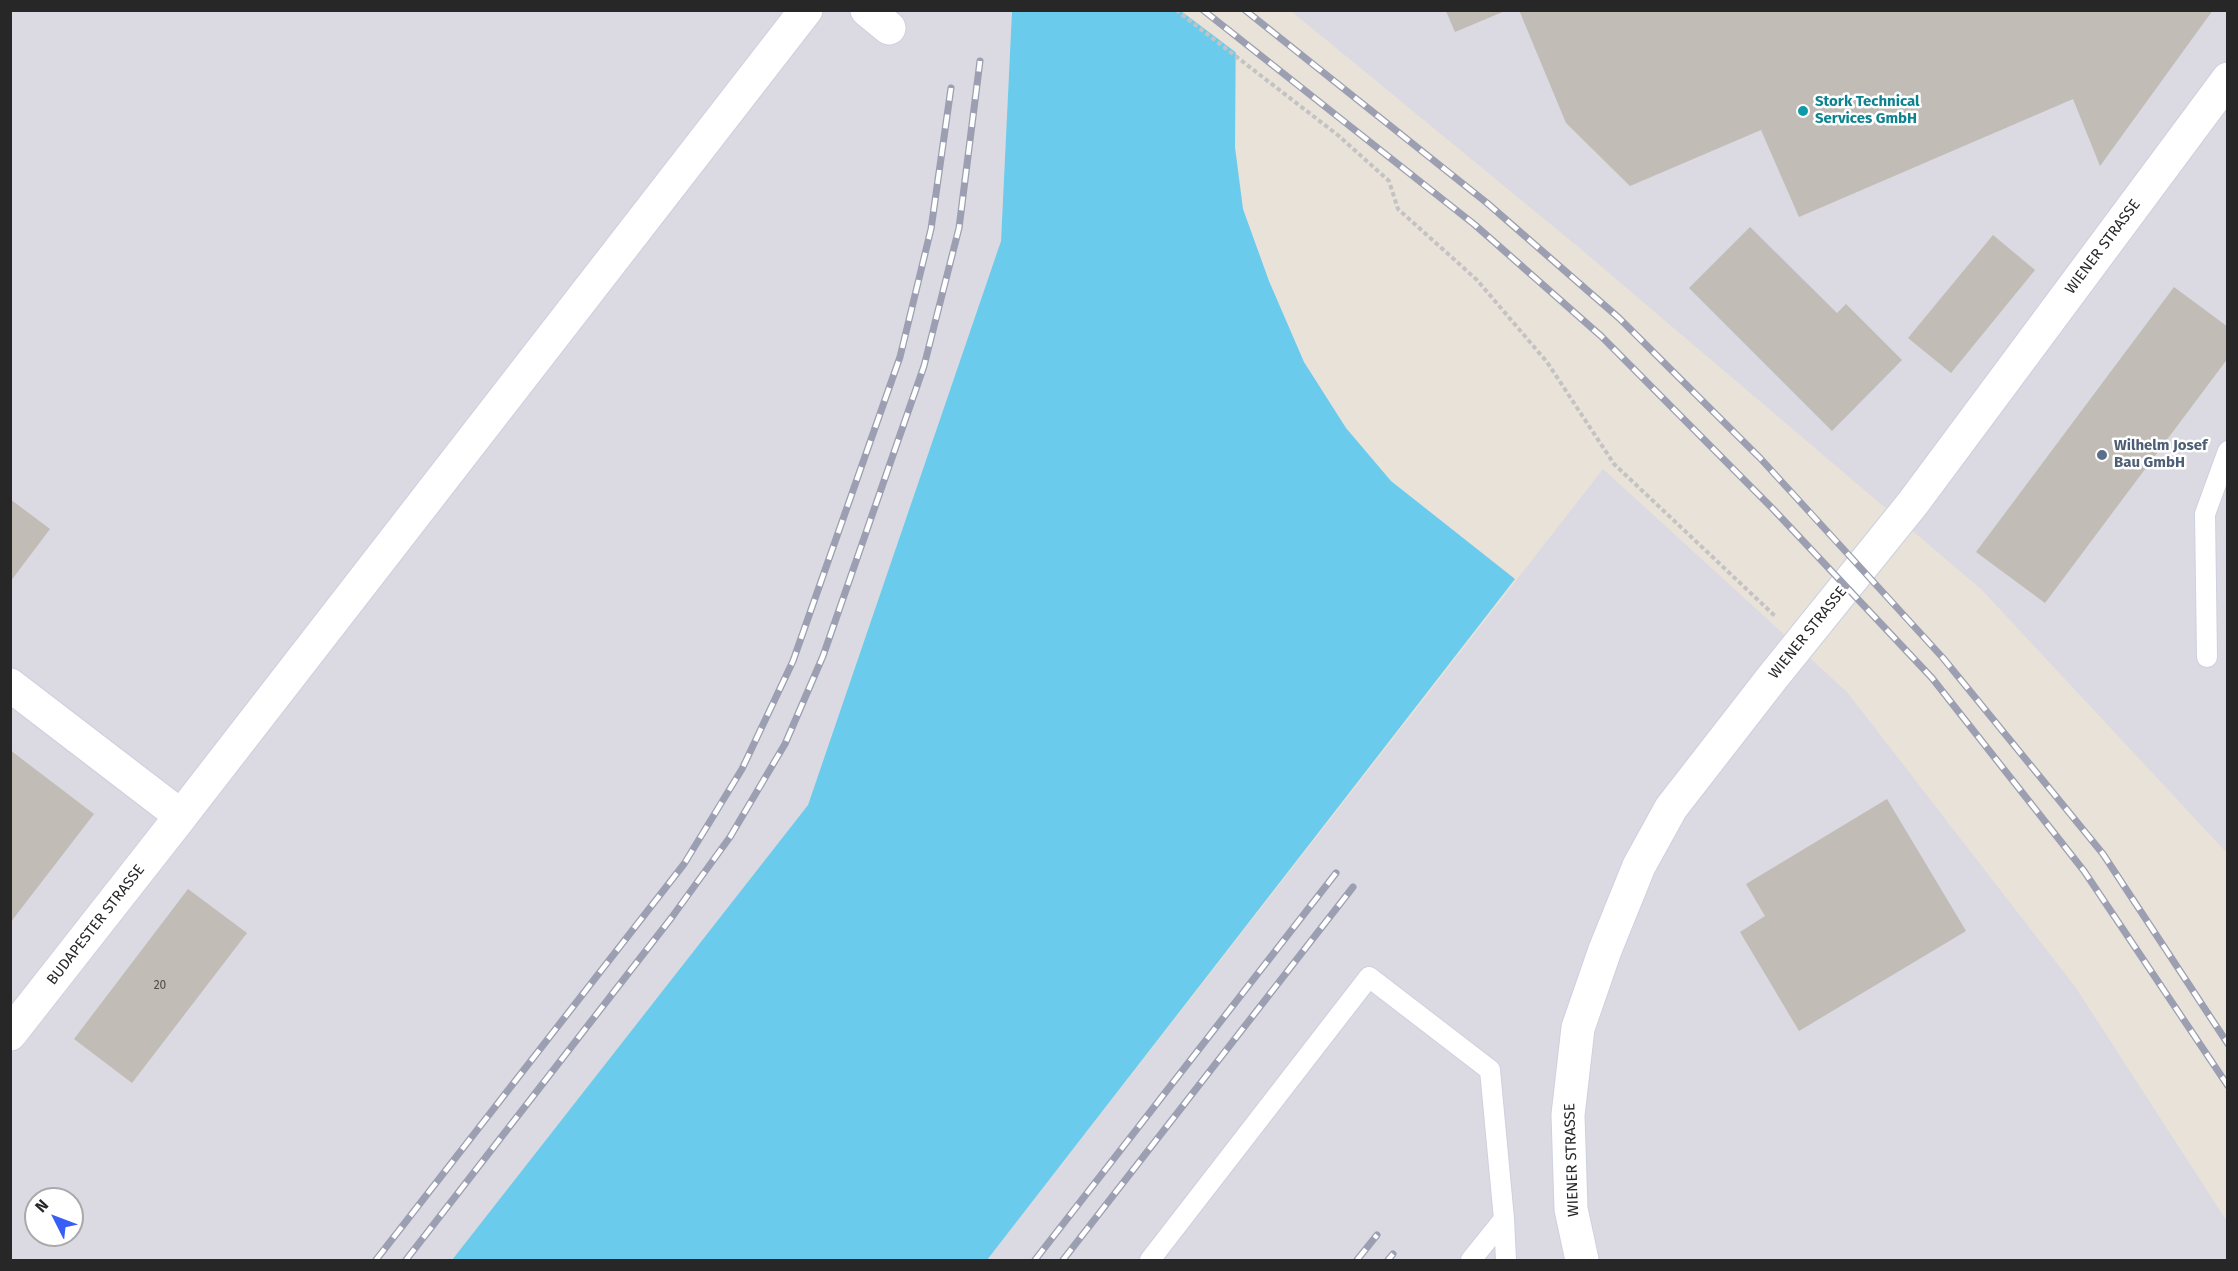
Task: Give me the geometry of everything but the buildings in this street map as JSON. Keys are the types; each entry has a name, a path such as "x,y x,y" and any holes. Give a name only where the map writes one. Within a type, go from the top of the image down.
{"street":[{"name":"BUDAPESTER STRASSE","path":"10,1035 806,10"},
{"name":"WIENER STRASSE","path":"1582,1260 1571,1209 1568,1115 1578,1028 1605,950 1639,866 1671,808 1920,494 2228,79"},
{"path":"10,685 181,816"}],"lane":[{"path":"2207,657 2205,514 2228,451"},
{"path":"1150,1260 1369,977 1490,1070 1506,1260"},
{"path":"1472,1260 1504,1219"}],"path":[{"path":"1176,10 1339,136 1389,181 1398,209 1477,280 1548,362 1614,464 1777,618 1804,640"}],"shaded area":[{"path":"10,11 1012,11 1001,241 808,805 452,1260 11,1260"},
{"path":"1291,11 2227,11 2227,853 1981,589 1576,245"},
{"path":"1603,469 1847,692 2076,988 2228,1223 2227,1260 987,1260"}],"water":[{"path":"1012,11 1236,11 1235,147 1243,209 1269,281 1304,362 1346,428 1391,481 1515,579 987,1260 452,1260 808,805 1001,241"}],"pier":[{"path":"1181,10 1239,10 1238,54 1181,11"}],"railway":[{"path":"1203,10 1475,225 1601,336 1773,509 1932,678 2084,871 2228,1086"},
{"path":"1245,10 1487,203 1619,318 1760,458 1943,658 2103,854 2228,1044"},
{"path":"406,1260 672,917 730,837 785,744 823,656 924,366 959,228 980,61"},
{"path":"376,1260 684,864 742,769 793,661 900,357 931,229 951,88"},
{"path":"1035,1260 1336,873"},
{"path":"1063,1260 1353,887"},
{"path":"1357,1260 1377,1235"},
{"path":"1388,1260 1393,1254"}],"place":[{"name":"Stork Technical Services GmbH","path":"1803,111"},
{"name":"Wilhelm Josef Bau GmbH","path":"2102,455"}]}
